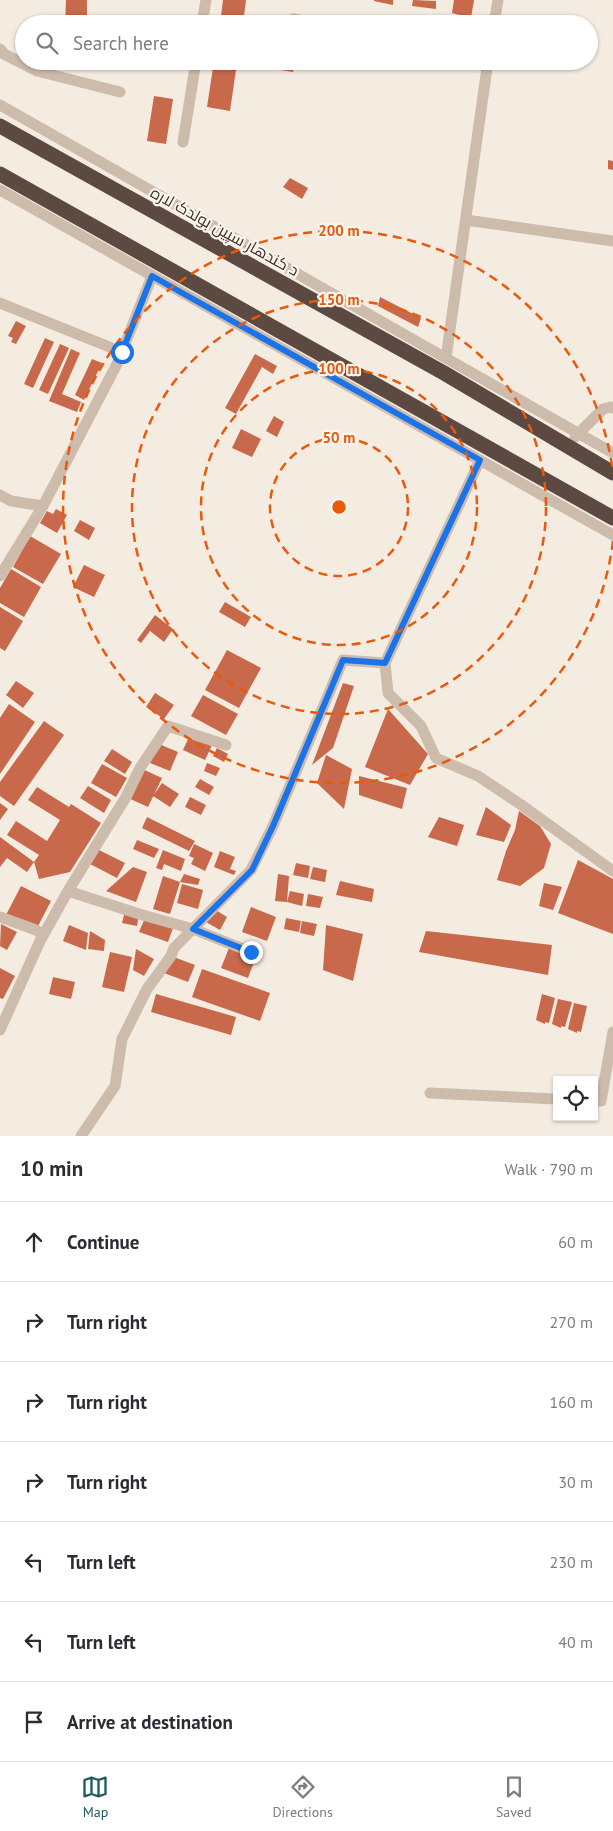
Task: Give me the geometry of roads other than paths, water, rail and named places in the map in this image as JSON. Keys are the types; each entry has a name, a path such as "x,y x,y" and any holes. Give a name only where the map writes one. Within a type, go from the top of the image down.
{"highway":[{"name":"د کندهار سپین بولدک لاره","path":"0,126 444,373 613,473"},
{"path":"0,174 613,518"}],"street":[{"path":"204,15 206,0"},
{"path":"496,15 498,0"},
{"path":"0,49 4,54 15,60"},
{"path":"35,70 120,92"},
{"path":"183,142 195,70"},
{"path":"446,358 487,70"},
{"path":"0,105 613,453"},
{"path":"0,190 613,535"},
{"path":"466,220 613,241"},
{"path":"0,576 44,506 122,352 152,276"},
{"path":"0,303 122,352"},
{"path":"567,446 603,409 613,408"},
{"path":"480,460 385,663 388,693 421,726 436,758 478,776 613,870"},
{"path":"0,495 11,501 44,506"},
{"path":"81,1136 115,1086 122,1039 147,989 171,956 174,948 252,870 273,826 343,660 385,663"},
{"path":"0,1030 44,935 68,891 126,797 140,768 168,726 226,744"},
{"path":"68,891 193,929 251,952"},
{"path":"0,917 36,930 44,935"},
{"path":"598,1101 601,1101 613,1032"},
{"path":"430,1093 553,1099"}]}
